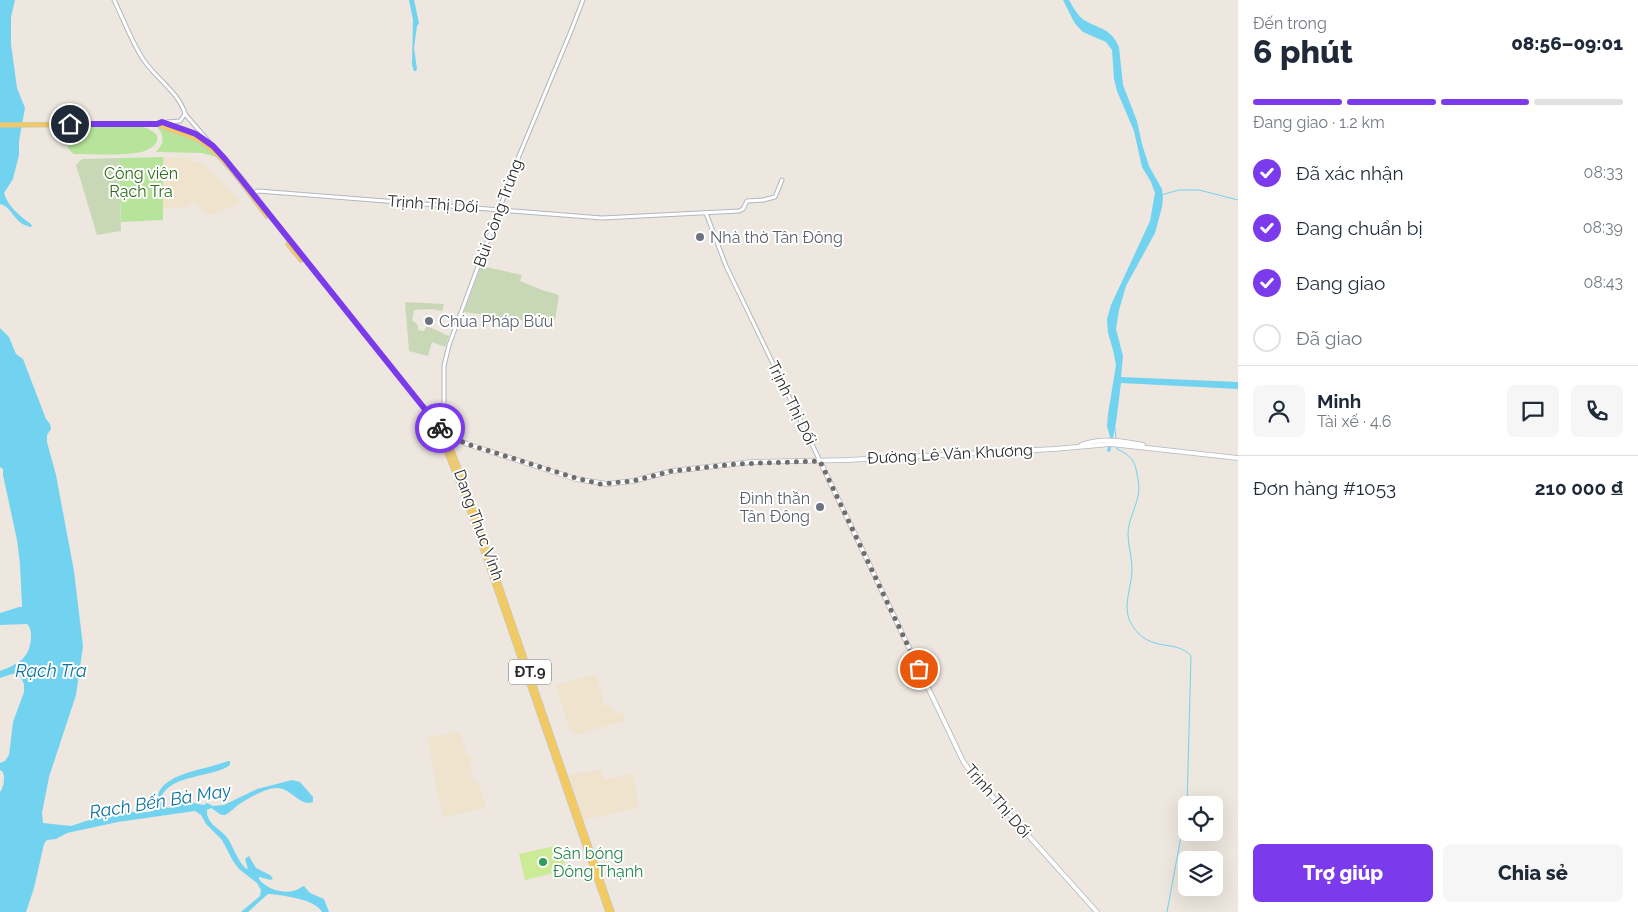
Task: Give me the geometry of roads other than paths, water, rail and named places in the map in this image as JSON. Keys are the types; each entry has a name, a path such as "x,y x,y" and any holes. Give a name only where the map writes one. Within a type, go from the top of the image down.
{"main road":[{"name":"Dang Thuc Vinh","path":"157,124 162,122 196,134 213,146 442,434 470,499 603,891 612,912"},
{"name":"Dang Thuc Vinh","path":"0,125 157,124 188,134 206,146 251,193"},
{"name":"Đường Lê Văn Khương","path":"442,434 467,444 576,478 607,484 633,481 672,471 735,464 1054,449 1108,442 1238,458"},
{"name":"Trịnh Thị Dối","path":"820,461 949,734 966,766 976,780 1098,912"},
{"name":"Dang Thuc Vinh","path":"603,891 608,912"}],"street":[{"path":"114,0 143,60 174,95 184,109 185,114 213,146"},
{"name":"Bùi Công Trừng","path":"442,434 446,356 519,156 572,31 583,0"},
{"path":"162,122 180,121 185,114"},
{"name":"Trịnh Thị Dối","path":"251,193 258,191 602,218 734,212 743,209 748,201 773,198 782,180"},
{"name":"Trịnh Thị Dối","path":"706,213 726,266 820,461"}],"water":[{"path":"0,0 15,0 11,17 11,44 17,88 25,108 19,141 19,155 13,179 4,193 11,207 32,227 21,223 8,209 0,204"},
{"path":"409,0 414,0 419,23 414,48 416,71 414,71 412,65 413,20"},
{"path":"1063,0 1069,0 1075,11 1084,20 1108,32 1116,41 1119,47 1123,85 1137,121 1149,166 1162,189 1162,207 1155,233 1126,286 1119,310 1116,329 1123,356 1121,377 1238,382 1238,389 1121,383 1110,452 1107,451 1110,437 1107,426 1116,365 1108,333 1107,319 1111,305 1150,221 1155,193 1142,167 1134,131 1117,91 1114,79 1112,50 1106,42 1083,32 1078,27"},
{"name":"Rạch Tra","path":"0,328 9,337 16,354 23,359 46,419 50,424 51,429 47,435 47,442 56,475 74,571 83,646 76,695 49,777 42,813 43,823 71,826 98,817 130,812 149,812 156,809 158,795 165,784 181,775 228,761 230,761 230,765 222,769 182,780 173,785 166,790 161,798 163,805 168,808 189,802 204,805 207,803 213,806 224,805 257,789 292,780 300,782 313,797 313,802 304,802 287,791 273,788 249,798 225,815 219,814 211,808 207,810 207,815 211,822 226,836 245,868 248,869 245,859 249,856 256,868 273,878 271,880 259,877 265,885 274,890 284,892 295,891 304,886 310,893 324,899 329,912 322,912 306,901 268,894 248,912 241,912 260,896 261,890 257,883 239,869 222,840 206,824 201,815 195,811 118,822 67,833 56,839 47,840 44,844 34,888 26,912 0,912 0,792 4,780 3,772 0,770 0,763 5,761 9,755 13,722 24,692 24,684 19,674 0,678 0,671 22,660 30,646 31,630 27,624 0,625 0,613 22,607 17,540 3,469 0,467"}],"waterway":[{"path":"1161,195 1179,190 1199,190 1238,200"},
{"path":"1115,428 1116,439"},
{"path":"1117,445 1117,449 1129,456 1133,462 1139,487 1128,534 1132,569 1127,605 1129,618 1139,634 1147,640 1178,648 1191,656 1187,796"},
{"path":"1167,912 1180,841"}],"place":[{"name":"Nhà thờ Tân Đông","path":"700,237"},
{"name":"Chùa Pháp Bửu","path":"429,321"},
{"name":"Đình thần Tân Đông","path":"820,507"},
{"name":"Sân bóng Đông Thạnh","path":"543,862"}],"park label":[{"name":"Công viên Rạch Tra","path":"141,182"}],"water label":[{"name":"Rạch Bến Bà May","path":"160,801"}]}
